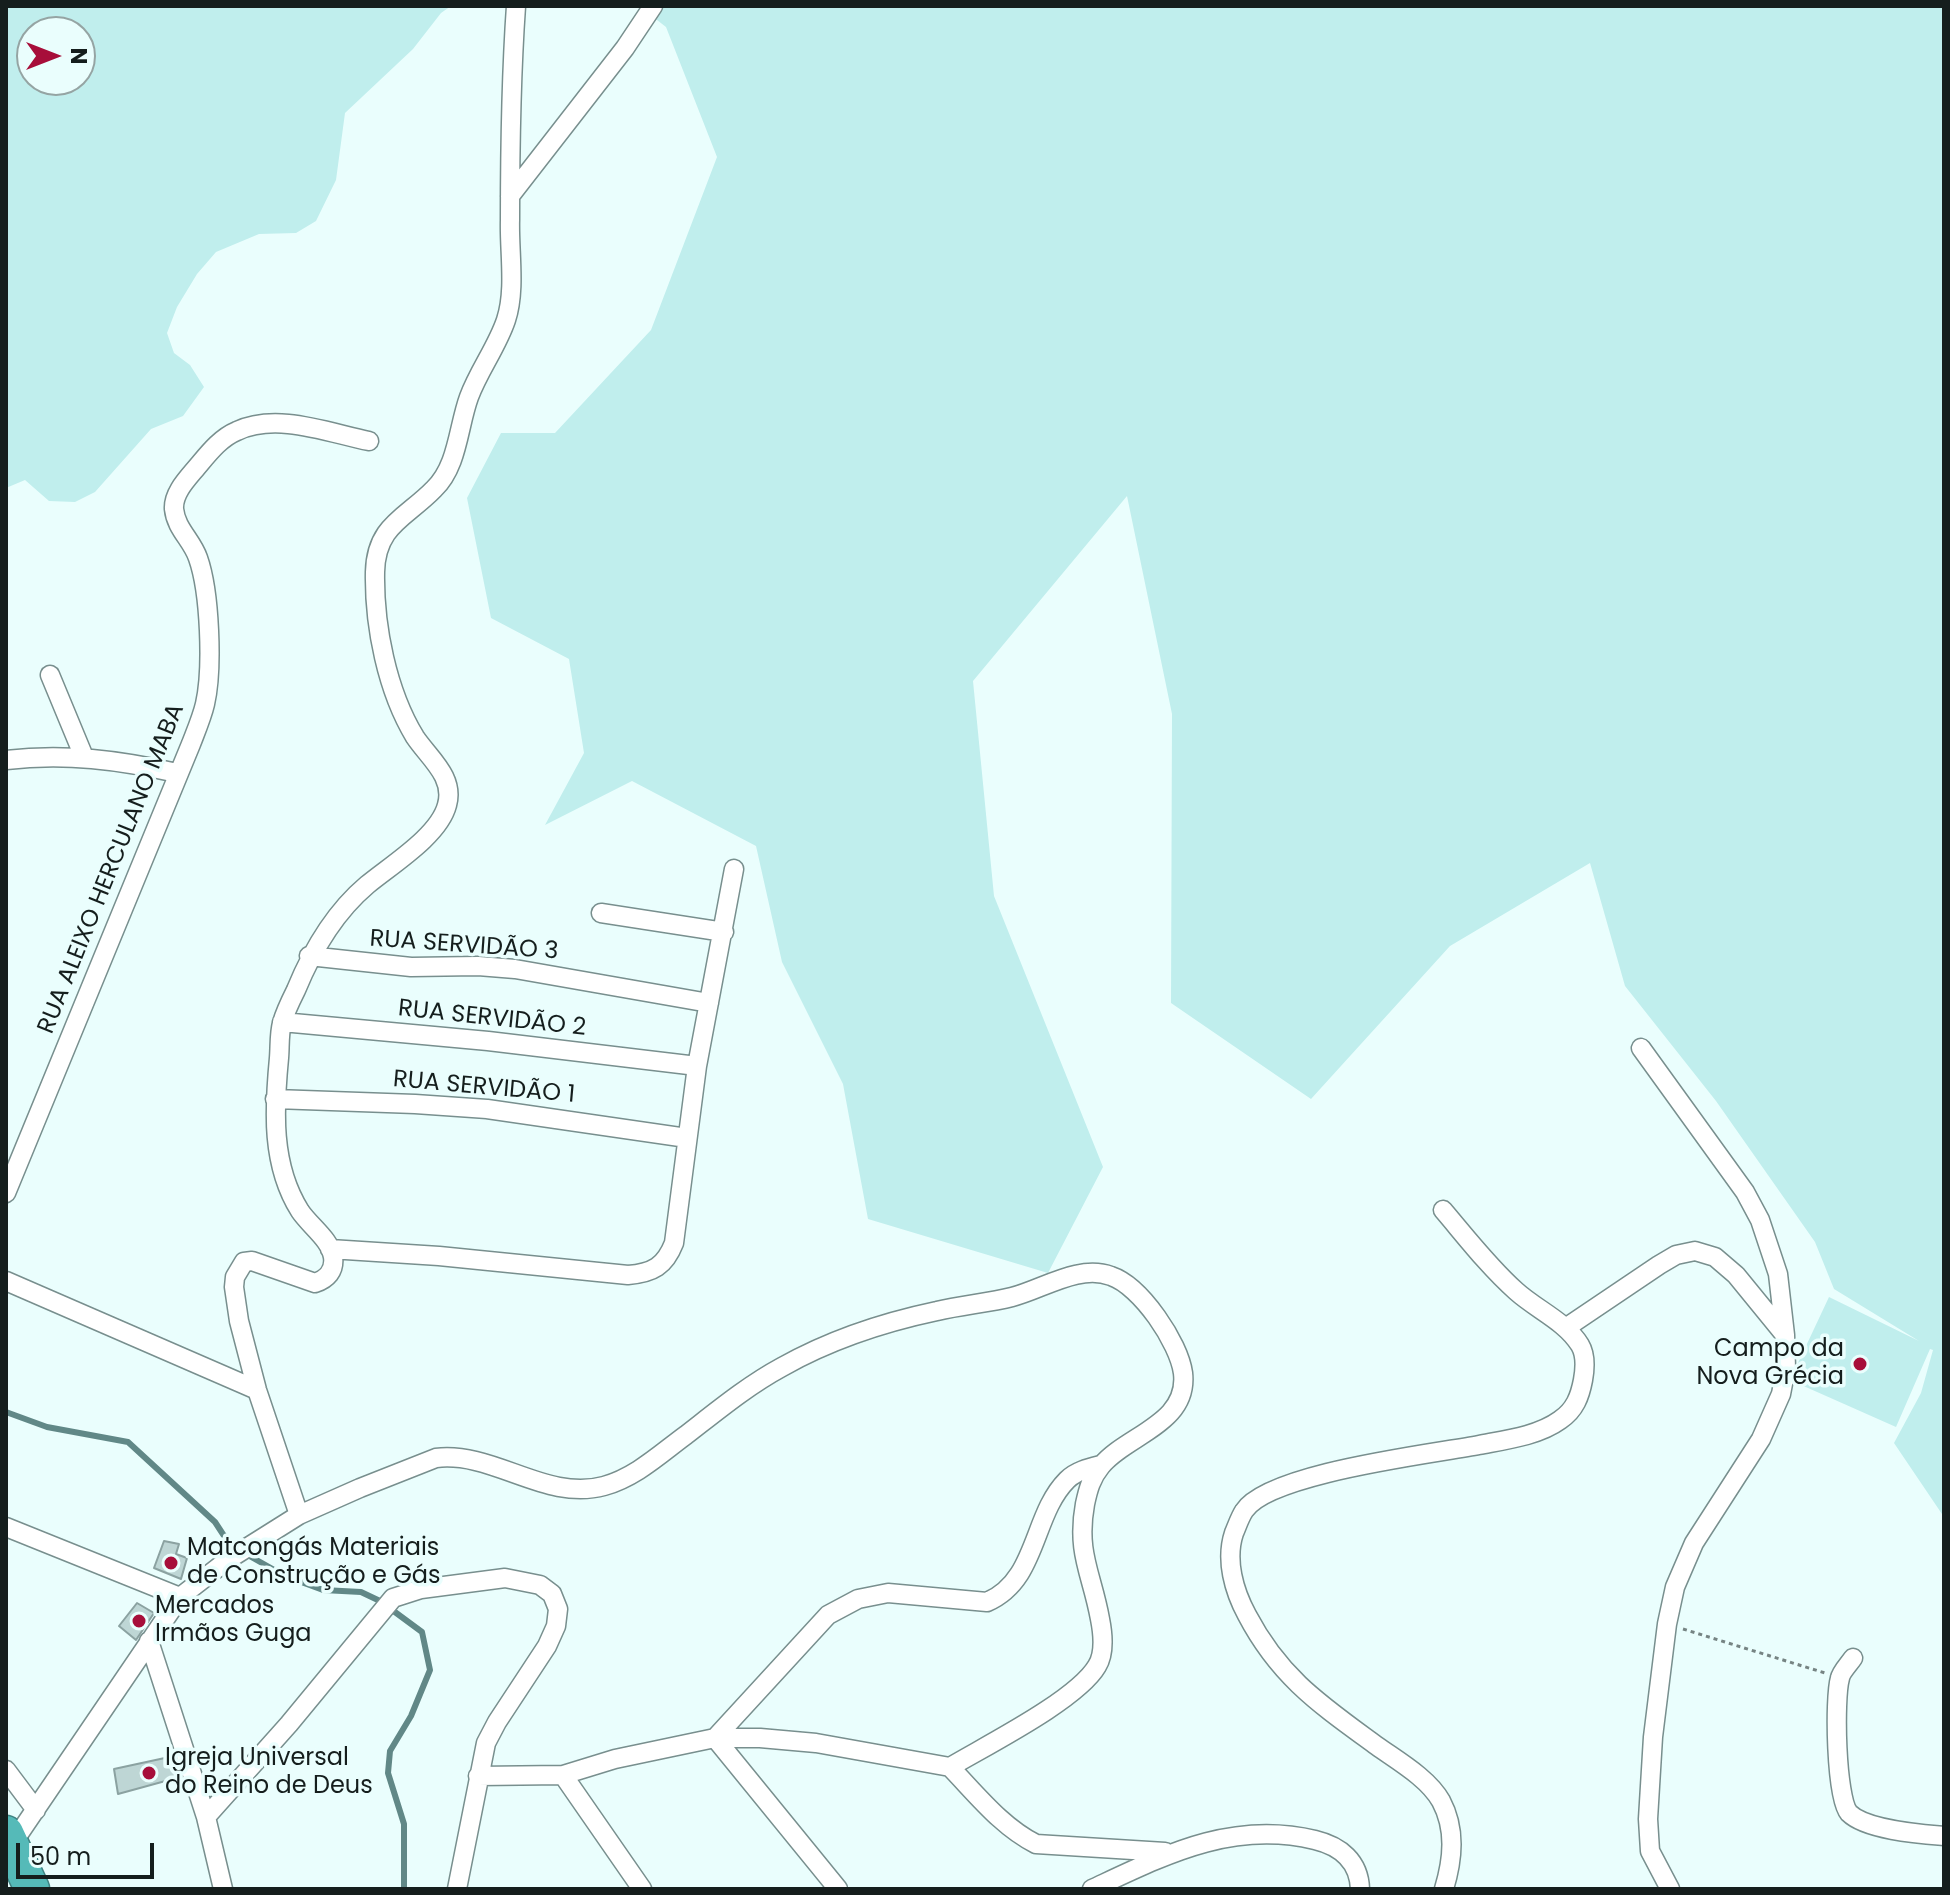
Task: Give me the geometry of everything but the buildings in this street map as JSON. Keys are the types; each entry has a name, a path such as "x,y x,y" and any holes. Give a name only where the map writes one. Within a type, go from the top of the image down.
{"highway":[{"path":"9,1839 32,1889"}],"street":[{"path":"299,1515 257,1390 236,1301 235,1277 244,1262 252,1261 315,1283 324,1280 332,1271 330,1249 300,1210 287,1181 277,1146 275,1099 282,1022 309,956 322,937 366,886 433,829 449,801 447,784 415,735 393,690 379,630 375,564 388,528 436,488 448,469 470,394 508,315 511,83 516,6"},
{"path":"510,196 625,48 653,6"},
{"name":"RUA ALEIXO HERCULANO MABA","path":"6,1193 205,704 209,658 202,571 198,557 176,519 174,506 179,491 215,446 236,431 284,423 369,441"},
{"path":"50,675 84,757"},
{"path":"6,760 46,755 84,757 129,762 177,773"},
{"path":"330,1249 439,1256 628,1275 646,1274 659,1267 674,1243 697,1066 734,869"},
{"path":"601,913 724,932"},
{"name":"RUA SERVIDÃO 3","path":"309,956 411,967 515,969 709,1003"},
{"name":"RUA SERVIDÃO 2","path":"282,1022 488,1041 697,1066"},
{"path":"1641,1048 1745,1192 1760,1220 1778,1274 1785,1335 1786,1368 1781,1394 1761,1439 1694,1543 1675,1587 1667,1624 1653,1737 1648,1819 1650,1851 1670,1889"},
{"name":"RUA SERVIDÃO 1","path":"275,1099 487,1109 687,1138"},
{"path":"1443,1210 1514,1289 1567,1327 1582,1349 1585,1370 1580,1400 1560,1421 1522,1437 1305,1478 1268,1491 1244,1509 1233,1536 1230,1564 1239,1599 1261,1642 1288,1677 1331,1713 1416,1775 1440,1799 1453,1832 1449,1873 1444,1889"},
{"path":"1567,1327 1659,1265 1676,1255 1695,1251 1715,1257 1736,1275 1785,1335"},
{"path":"9,1839 36,1810 180,1597 229,1559 299,1515 436,1458 450,1456 477,1461 546,1484 576,1488 602,1486 634,1474 734,1397 783,1366 856,1334 934,1311 1010,1298 1078,1274 1114,1276 1137,1294 1173,1341 1183,1374 1180,1397 1164,1421 1101,1465 1081,1471 1067,1480 1055,1497 1014,1584 1001,1596 987,1602 888,1593 858,1599 828,1615 715,1738"},
{"path":"6,1281 257,1390"},
{"path":"950,1767 1083,1685 1099,1663 1103,1640 1100,1618 1082,1551 1088,1487 1101,1465"},
{"path":"6,1527 180,1597"},
{"path":"206,1817 289,1724 386,1604 421,1589 505,1578 540,1585 552,1594 558,1609 556,1626 547,1646 486,1743 455,1889"},
{"path":"149,1641 206,1817 223,1889"},
{"path":"1853,1658 1840,1677 1837,1748 1841,1792 1847,1811 1860,1821 1882,1827 1944,1836"},
{"path":"715,1738 838,1889"},
{"path":"478,1776 563,1775 615,1759 715,1738 816,1743 950,1767 1004,1823 1036,1844 1169,1853"},
{"path":"6,1770 36,1810"},
{"path":"563,1775 642,1889"},
{"path":"1092,1889 1169,1853 1208,1841 1251,1834 1293,1835 1334,1845 1354,1864 1360,1889"}],"path":[{"path":"1667,1624 1840,1677"}],"shaded area":[{"path":"6,6 451,6 441,13 413,49 345,113 336,180 316,221 296,233 259,234 216,252 197,274 177,307 167,333 174,353 190,365 204,387 183,416 151,429 95,492 75,502 49,501 25,480 6,488"},
{"path":"639,6 1944,6 1944,1517 1894,1443 1921,1393 1933,1350 1930,1349 1896,1427 1790,1380 1829,1297 1919,1341 1834,1289 1815,1242 1716,1101 1625,986 1590,863 1450,946 1311,1099 1171,1003 1172,714 1127,496 973,681 994,896 1103,1167 1048,1273 868,1219 843,1084 782,962 756,846 632,781 545,825 584,753 569,659 491,618 467,498 501,433 555,433 651,330 717,157 666,27"}],"waterway":[{"path":"6,1412 47,1427 128,1442 215,1522 230,1545 285,1576 323,1590 361,1592 380,1601 422,1632 430,1670 411,1716 390,1751 388,1773 404,1824 404,1889"}],"place":[{"name":"Campo da Nova Grécia","path":"1860,1364"},
{"name":"Matcongás Materiais de Construção e Gás","path":"171,1563"},
{"name":"Mercados Irmãos Guga","path":"139,1621"},
{"name":"Igreja Universal do Reino de Deus","path":"149,1773"}]}
